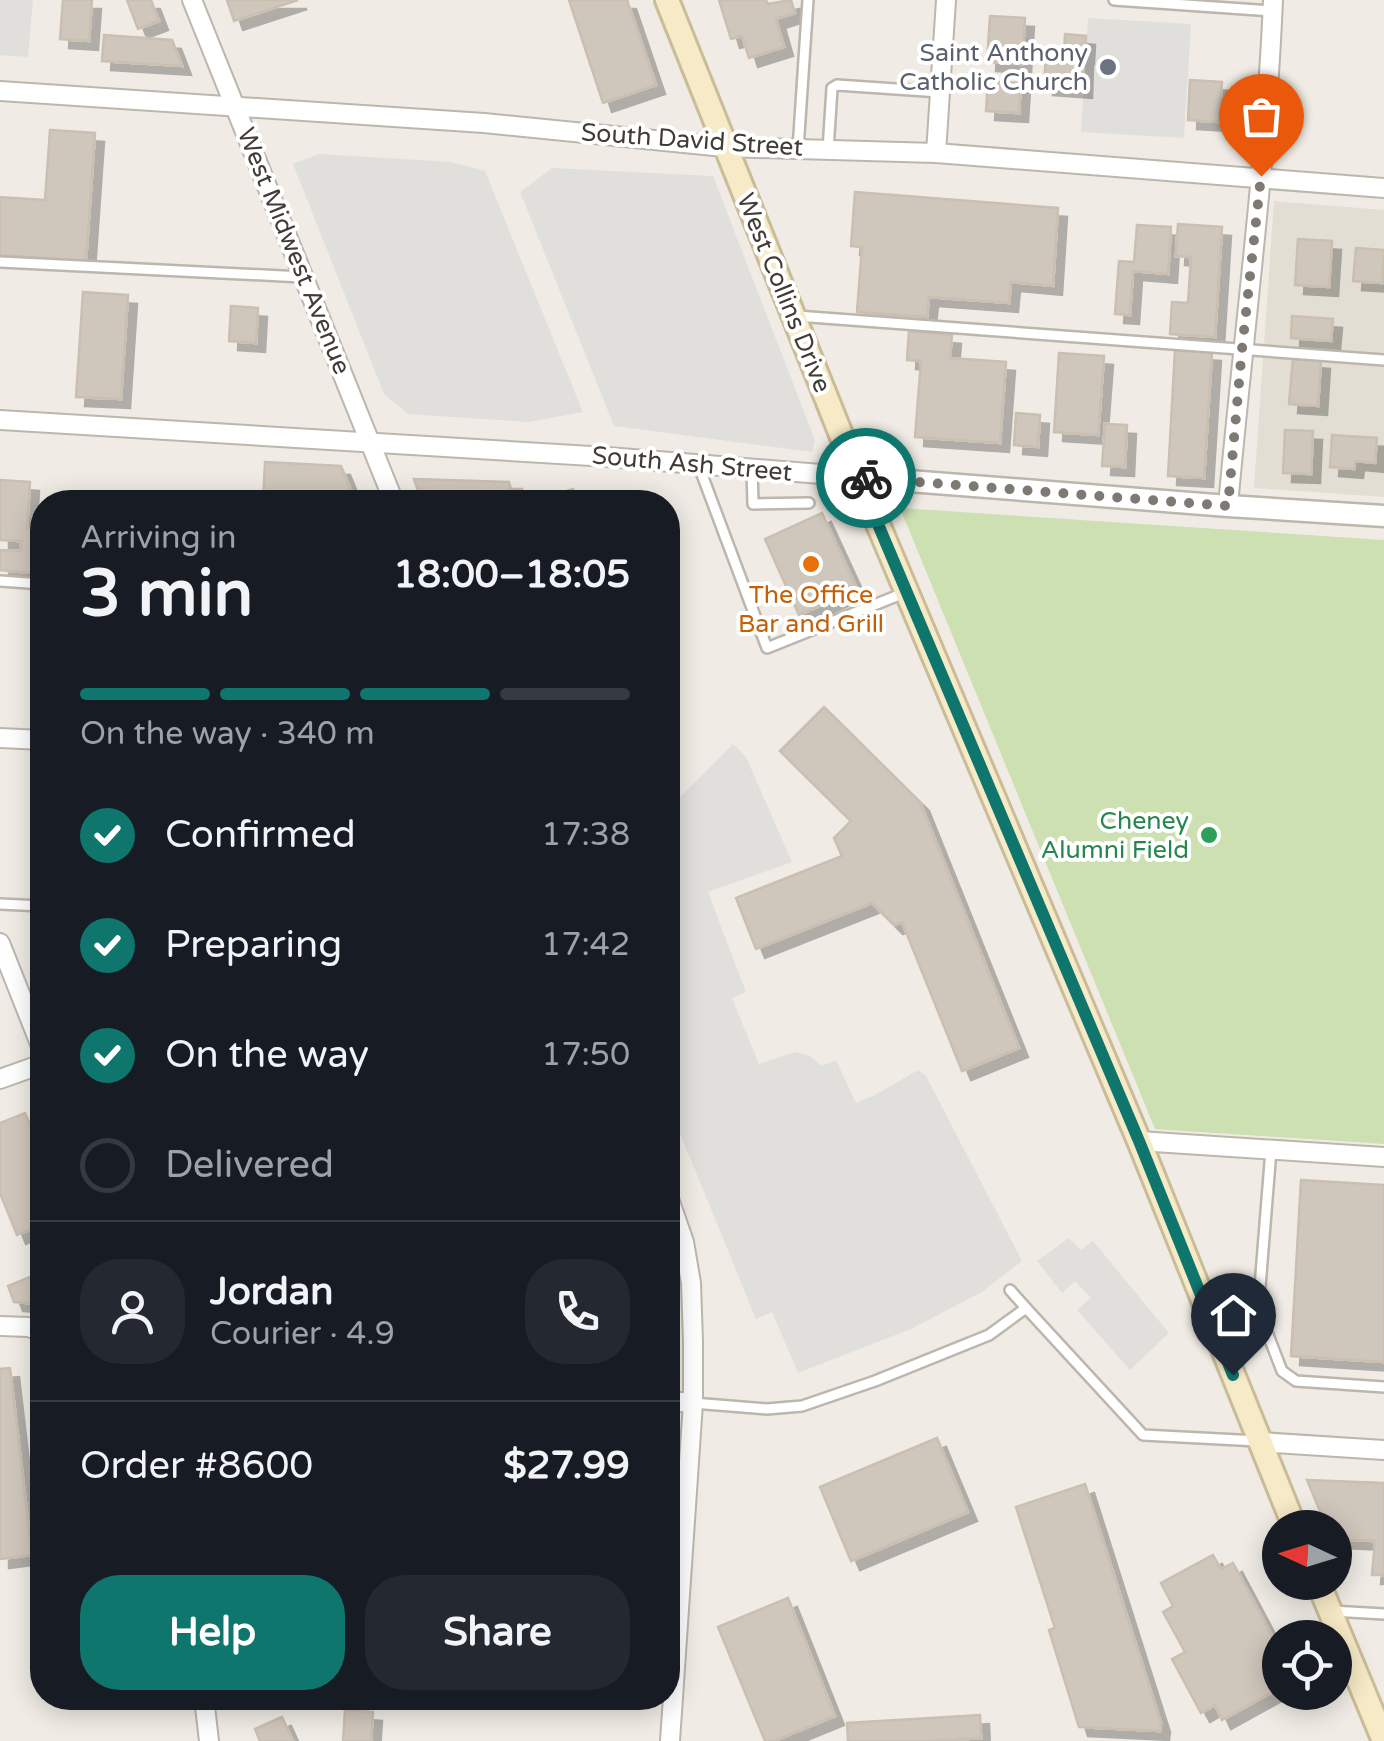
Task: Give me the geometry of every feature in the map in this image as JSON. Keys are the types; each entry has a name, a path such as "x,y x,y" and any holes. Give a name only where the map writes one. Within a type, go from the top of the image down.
{"main road":[{"name":"West Collins Drive","path":"667,0 858,477 1139,1141 1288,1510"},
{"path":"1325,1600 1384,1741"}],"street":[{"name":"West Midwest Avenue","path":"192,0 389,490"},
{"path":"936,153 946,0"},
{"path":"1228,506 1261,176 1273,5"},
{"name":"South David Street","path":"0,91 590,132 724,147 936,153 1384,188"},
{"name":"South Ash Street","path":"0,420 698,464 1384,516"},
{"path":"0,738 30,739"},
{"path":"0,942 30,1018"},
{"path":"0,1079 30,1068"},
{"path":"1139,1141 1384,1157"},
{"path":"680,1230 692,1283 693,1403 680,1594"},
{"path":"0,1326 30,1328"},
{"path":"680,1402 693,1403"},
{"path":"1260,1442 1384,1450"},
{"path":"205,1710 208,1741"},
{"path":"670,1741 672,1710"}],"lane":[{"path":"798,149 808,0"},
{"path":"1114,0 1273,5"},
{"path":"828,150 832,88 836,85 940,92"},
{"path":"0,262 304,278"},
{"path":"794,316 1384,360"},
{"path":"698,464 767,648 907,592"},
{"path":"752,468 753,504 809,503"},
{"path":"0,581 30,583"},
{"path":"0,904 30,905"},
{"path":"1271,1150 1259,1299 1260,1314 1282,1371 1296,1381 1384,1387"},
{"path":"1010,1290 1143,1435 1260,1442"},
{"path":"693,1403 767,1409 802,1406 989,1335 1026,1308"},
{"path":"1329,1611 1384,1614"}],"shaded area":[{"path":"0,0 33,0 28,57 0,55"},
{"path":"1088,18 1191,24 1184,138 1081,132"},
{"path":"319,154 451,162 485,171 583,412 529,422 408,414 384,394 293,164"},
{"path":"552,168 713,176 815,440 812,452 614,426 520,192"},
{"path":"1274,201 1384,210 1384,497 1254,488"},
{"path":"733,744 746,757 792,862 708,892 746,992 732,998 759,1064 795,1052 810,1056 822,1066 836,1060 856,1103 918,1070 926,1076 1022,1261 982,1292 911,1329 798,1373 772,1312 756,1319 680,1133 680,797"},
{"path":"1069,1238 1081,1250 1093,1241 1169,1333 1130,1370 1077,1310 1091,1298 1075,1281 1062,1293 1037,1261"}],"green space":[{"name":"Cheney Alumni Field","path":"900,508 1384,540 1384,1144 1155,1129"}],"building":[{"path":"63,0 92,0 89,41 60,39"},
{"path":"127,0 151,0 159,21 138,29"},
{"path":"227,0 298,0 234,21"},
{"path":"569,0 627,0 656,85 603,103"},
{"path":"719,0 766,0 768,4 791,0 795,13 776,19 784,47 749,58 742,36 731,39"},
{"path":"990,16 1025,18 1022,64 987,62"},
{"path":"1065,34 1086,36 1085,55 1064,54"},
{"path":"104,35 172,40 182,66 102,61"},
{"path":"1046,55 1084,57 1083,89 1044,86"},
{"path":"1190,80 1222,82 1219,122 1188,120"},
{"path":"988,81 1021,83 1019,113 986,111"},
{"path":"50,130 95,133 86,261 0,255 0,197 45,200"},
{"path":"855,192 1058,208 1053,286 1011,282 1009,303 929,297 927,317 857,312 862,247 851,246"},
{"path":"1178,224 1222,227 1215,337 1170,334 1172,302 1188,303 1191,257 1176,256"},
{"path":"1137,225 1171,227 1168,274 1133,271 1130,315 1115,314 1119,261 1134,262"},
{"path":"1298,239 1332,241 1329,287 1295,285"},
{"path":"1356,248 1384,250 1382,283 1353,281"},
{"path":"83,292 128,295 121,399 76,397"},
{"path":"231,306 258,308 256,343 229,341"},
{"path":"1292,316 1333,319 1331,341 1291,338"},
{"path":"909,331 952,335 950,358 1006,362 1000,443 915,437 921,361 907,360"},
{"path":"1175,350 1212,352 1204,478 1168,476"},
{"path":"1059,353 1104,356 1098,435 1054,432"},
{"path":"1293,358 1321,360 1318,406 1289,404"},
{"path":"1016,413 1040,415 1038,447 1014,445"},
{"path":"1105,424 1127,425 1125,467 1102,466"},
{"path":"1285,430 1313,431 1311,474 1283,473"},
{"path":"1332,435 1377,438 1375,463 1355,461 1354,469 1330,467"},
{"path":"265,462 341,466 351,490 264,490"},
{"path":"414,479 509,482 511,489 522,489 522,490 418,490"},
{"path":"0,480 30,482 30,573 0,570 0,550 20,551 21,541 0,540"},
{"name":"The Office Bar and Grill","path":"822,513 857,589 799,615 765,539"},
{"path":"824,707 920,802 1019,1048 962,1071 902,922 894,925 872,903 756,949 736,898 842,856 834,838 851,821 780,751"},
{"path":"25,1113 30,1125 30,1230 17,1235 0,1193 0,1123"},
{"path":"1301,1180 1384,1185 1384,1362 1291,1356"},
{"path":"30,1277 30,1303 14,1302 8,1286"},
{"path":"10,1368 30,1555 0,1559 0,1369"},
{"path":"937,1438 968,1512 851,1561 820,1487"},
{"path":"1307,1480 1384,1483 1384,1575 1372,1575 1375,1541 1352,1540 1352,1510 1320,1510"},
{"path":"1085,1484 1161,1723 1160,1731 1079,1727 1049,1630 1055,1628 1016,1507"},
{"path":"1213,1555 1221,1569 1233,1563 1263,1620 1262,1698 1222,1720 1215,1705 1201,1713 1172,1659 1185,1652 1163,1612 1173,1606 1161,1583"},
{"path":"788,1598 835,1716 774,1741 765,1741 718,1627"},
{"path":"345,1710 373,1712 371,1741 343,1741"},
{"path":"980,1715 981,1738 848,1741 847,1723"},
{"path":"282,1717 293,1741 260,1741 255,1729"}],"way so far":[{"path":"866,478 1228,506 1261,176"}],"place":[{"name":"Saint Anthony Catholic Church","path":"1108,67"},
{"name":"The Office Bar and Grill","path":"811,564"},
{"name":"Cheney Alumni Field","path":"1209,835"}],"route":[{"path":"866,478 858,477 1139,1141 1233,1375"}]}
